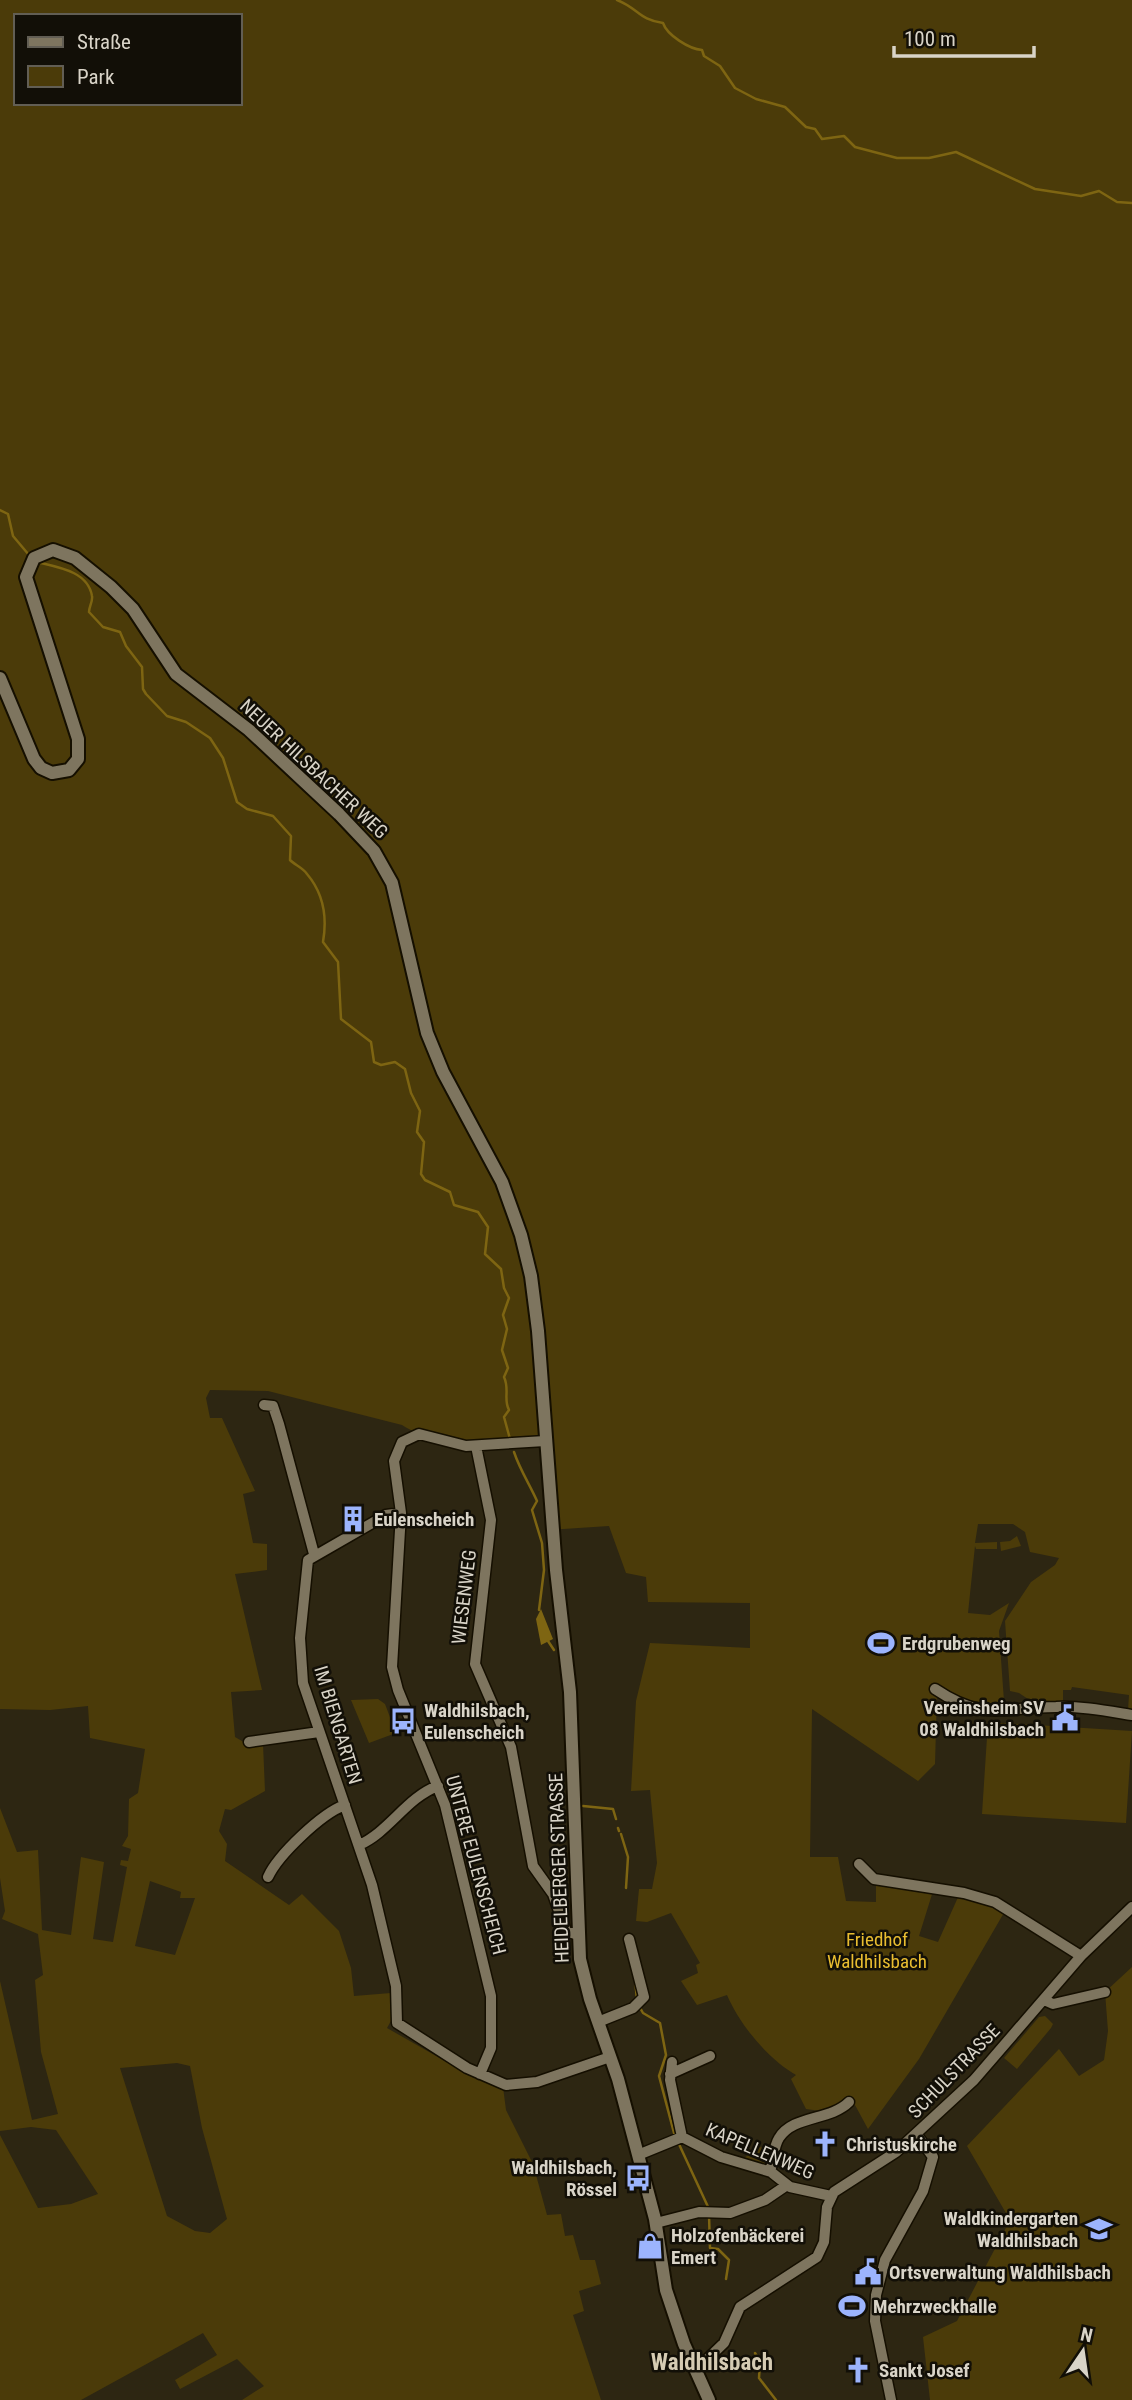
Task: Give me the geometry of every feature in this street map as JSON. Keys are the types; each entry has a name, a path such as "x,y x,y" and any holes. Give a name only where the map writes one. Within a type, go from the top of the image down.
{"street":[{"name":"NEUER HILSBACHER WEG","path":"0,678 36,762 52,773 64,773 72,768 79,756 78,739 26,577 31,561 40,553 53,550 69,555 128,603 176,674 255,735 374,851 397,898 418,1002 429,1040 443,1072 494,1165 521,1235 535,1306 545,1441"},
{"path":"264,1405 273,1406 314,1554 386,1515 401,1513"},
{"name":"UNTERE EULENSCHEICH","path":"480,2074 491,2048 492,1996 438,1786 398,1690 392,1667 401,1513 394,1461 404,1441 419,1434 456,1445 545,1441"},
{"name":"HEIDELBERGER STRASSE","path":"545,1441 570,1692 578,1935 584,1982 610,2057 638,2155 656,2223 666,2290 684,2344 709,2400"},
{"name":"WIESENWEG","path":"476,1446 491,1520 474,1647 475,1664 511,1747 533,1866 553,1896 566,1931 578,1935"},
{"name":"IM BIENGARTEN","path":"314,1554 307,1564 300,1652 303,1683 373,1885 394,1974 397,2023 401,2028 480,2074"},
{"path":"935,1689 961,1706 978,1710 1070,1707 1132,1715"},
{"path":"249,1742 319,1732"},
{"path":"359,1844 371,1839 426,1791 438,1786"},
{"path":"268,1877 284,1853 332,1810 345,1805"},
{"path":"859,1864 867,1875 876,1879 964,1893 995,1902 1081,1956"},
{"name":"SCHULSTRASSE","path":"831,2196 839,2187 890,2157 979,2076 1081,1956 1132,1907"},
{"path":"598,2022 633,2008 644,1997 629,1939"},
{"path":"1044,2000 1052,2004 1105,1992"},
{"path":"670,2074 710,2056"},
{"path":"480,2074 503,2085 522,2086 610,2057"},
{"path":"673,2062 670,2074 682,2137"},
{"path":"770,2171 777,2141 785,2131 834,2113 849,2102"},
{"path":"891,2400 876,2324 875,2303 885,2260 922,2193 933,2157 917,2135"},
{"name":"KAPELLENWEG","path":"638,2155 682,2137 721,2157 770,2171 787,2185 831,2196"},
{"path":"656,2223 708,2213 727,2213 763,2201 787,2185"},
{"path":"697,2369 724,2343 740,2307 817,2257 824,2242 831,2196"}],"green space":[{"name":"Friedhof Waldhilsbach","path":"0,0 1132,0 1132,1710 1128,1710 1129,1695 1072,1687 1071,1690 1063,1690 1063,1703 1034,1703 1019,1693 1010,1691 1005,1621 1031,1582 1055,1565 1059,1558 1030,1552 1025,1532 1013,1524 978,1524 975,1543 997,1542 997,1549 976,1549 975,1546 968,1613 990,1615 1009,1603 999,1631 1004,1701 998,1705 981,1707 937,1694 935,1764 918,1781 812,1709 810,1857 838,1857 846,1901 876,1902 876,1885 903,1885 933,1891 919,1936 938,1942 959,1895 1005,1911 919,2059 868,2129 855,2105 828,2112 806,2109 791,2079 796,2075 775,2060 756,2040 739,2018 727,1995 697,2005 681,1981 698,1973 696,1965 700,1963 671,1913 647,1922 636,1921 639,1889 652,1889 657,1863 650,1790 631,1791 636,1701 650,1643 750,1648 750,1603 648,1602 646,1577 626,1573 609,1526 548,1530 541,1446 523,1441 486,1446 458,1444 428,1437 402,1425 268,1391 210,1390 206,1398 210,1418 222,1418 255,1491 243,1494 253,1543 267,1544 267,1570 235,1574 262,1690 231,1692 235,1737 247,1744 263,1744 265,1791 231,1810 225,1809 219,1831 227,1844 225,1861 289,1905 302,1894 339,1931 351,1968 354,1996 391,1993 392,2019 387,2028 473,2077 503,2087 506,2110 533,2164 547,2215 561,2214 565,2236 573,2235 580,2260 595,2260 601,2284 579,2291 584,2311 573,2315 601,2400 242,2400 264,2386 237,2359 180,2389 175,2380 217,2355 203,2333 81,2400 0,2400 0,2135 38,2208 71,2204 98,2194 56,2130 31,2127 0,2131 0,1981 32,2120 58,2114 41,2052 35,1980 43,1975 38,1934 2,1919 5,1911 0,1878 0,1808 17,1852 38,1850 42,1930 71,1935 81,1857 104,1862 93,1939 113,1942 127,1867 120,1865 121,1860 128,1861 131,1849 122,1846 128,1836 129,1799 138,1793 145,1749 90,1738 88,1706 50,1710 0,1709","holes":["150,1881 181,1892 180,1898 195,1898 175,1955 135,1946","177,2063 190,2066 202,2128 227,2219 210,2233 195,2231 167,2216 120,2068"]},
{"path":"1017,1536 1021,1546 1001,1551 1000,1542 1010,1541"},
{"path":"378,1699 385,1704 396,1733 369,1743 351,1700"},
{"path":"988,1722 1132,1731 1126,1823 982,1814"},
{"path":"1132,1967 1132,2400 930,2400 923,2337 957,2321 1010,2220 967,2146 1059,2049 1079,2076 1104,2060 1108,2031 1105,1992"},
{"path":"1045,2016 1053,2024 1051,2028 1017,2069 1004,2058 1039,2017"},
{"path":"760,2147 771,2150 771,2162 766,2167 749,2163 744,2158"}],"shaded area":[{"path":"541,1609 553,1639 541,1645 536,1619"}],"waterway":[{"path":"617,0 643,17 663,23 679,41 702,50 704,56 720,66 735,88 756,99 785,107 806,127 815,129 822,139 844,136 855,147 897,158 929,158 956,152 1035,189 1081,196 1099,191 1117,202 1132,203"},
{"path":"0,510 8,514 13,536 29,555"},
{"path":"37,562 62,568 85,581 92,596 89,612 103,627 120,632 126,646 142,667 143,689 146,694 167,716 186,722 210,738 223,758 237,802 247,809 273,816 291,836 290,860 305,872 321,898 325,924 323,942 338,962 341,1019 371,1042 374,1062 381,1065 395,1062 405,1069 411,1093 420,1111 417,1132 424,1142 421,1174 425,1180 450,1192 454,1205 478,1212 488,1227 485,1254 501,1269 504,1288 509,1298 503,1315 507,1329 502,1350 508,1368 504,1377 509,1410 504,1417 510,1439"},
{"path":"514,1452 537,1501 532,1510 542,1543 544,1570 539,1610"},
{"path":"548,1641 554,1650"},
{"path":"583,1806 613,1809 616,1819"},
{"path":"621,1834 628,1857 626,1888"},
{"path":"635,1979 637,2000"},
{"path":"639,2006 643,2013 660,2023 666,2055 659,2076 674,2133"},
{"path":"678,2142 709,2209"},
{"path":"709,2215 710,2248 718,2249 729,2260 726,2279"},
{"path":"755,2353 760,2361 759,2378 776,2400"}],"place":[{"name":"Eulenscheich","path":"353,1519"},
{"name":"Erdgrubenweg","path":"881,1643"},
{"name":"Vereinsheim SV 08 Waldhilsbach","path":"1065,1718"},
{"name":"Waldhilsbach, Eulenscheich","path":"403,1721"},
{"name":"Christuskirche","path":"825,2144"},
{"name":"Waldhilsbach, Rössel","path":"638,2178"},
{"name":"Waldkindergarten Waldhilsbach","path":"1099,2229"},
{"name":"Holzofenbäckerei Emert","path":"650,2246"},
{"name":"Ortsverwaltung Waldhilsbach","path":"868,2272"},
{"name":"Mehrzweckhalle","path":"852,2306"},
{"name":"Sankt Josef","path":"858,2370"}],"district":[{"name":"Waldhilsbach","path":"712,2362"}]}
